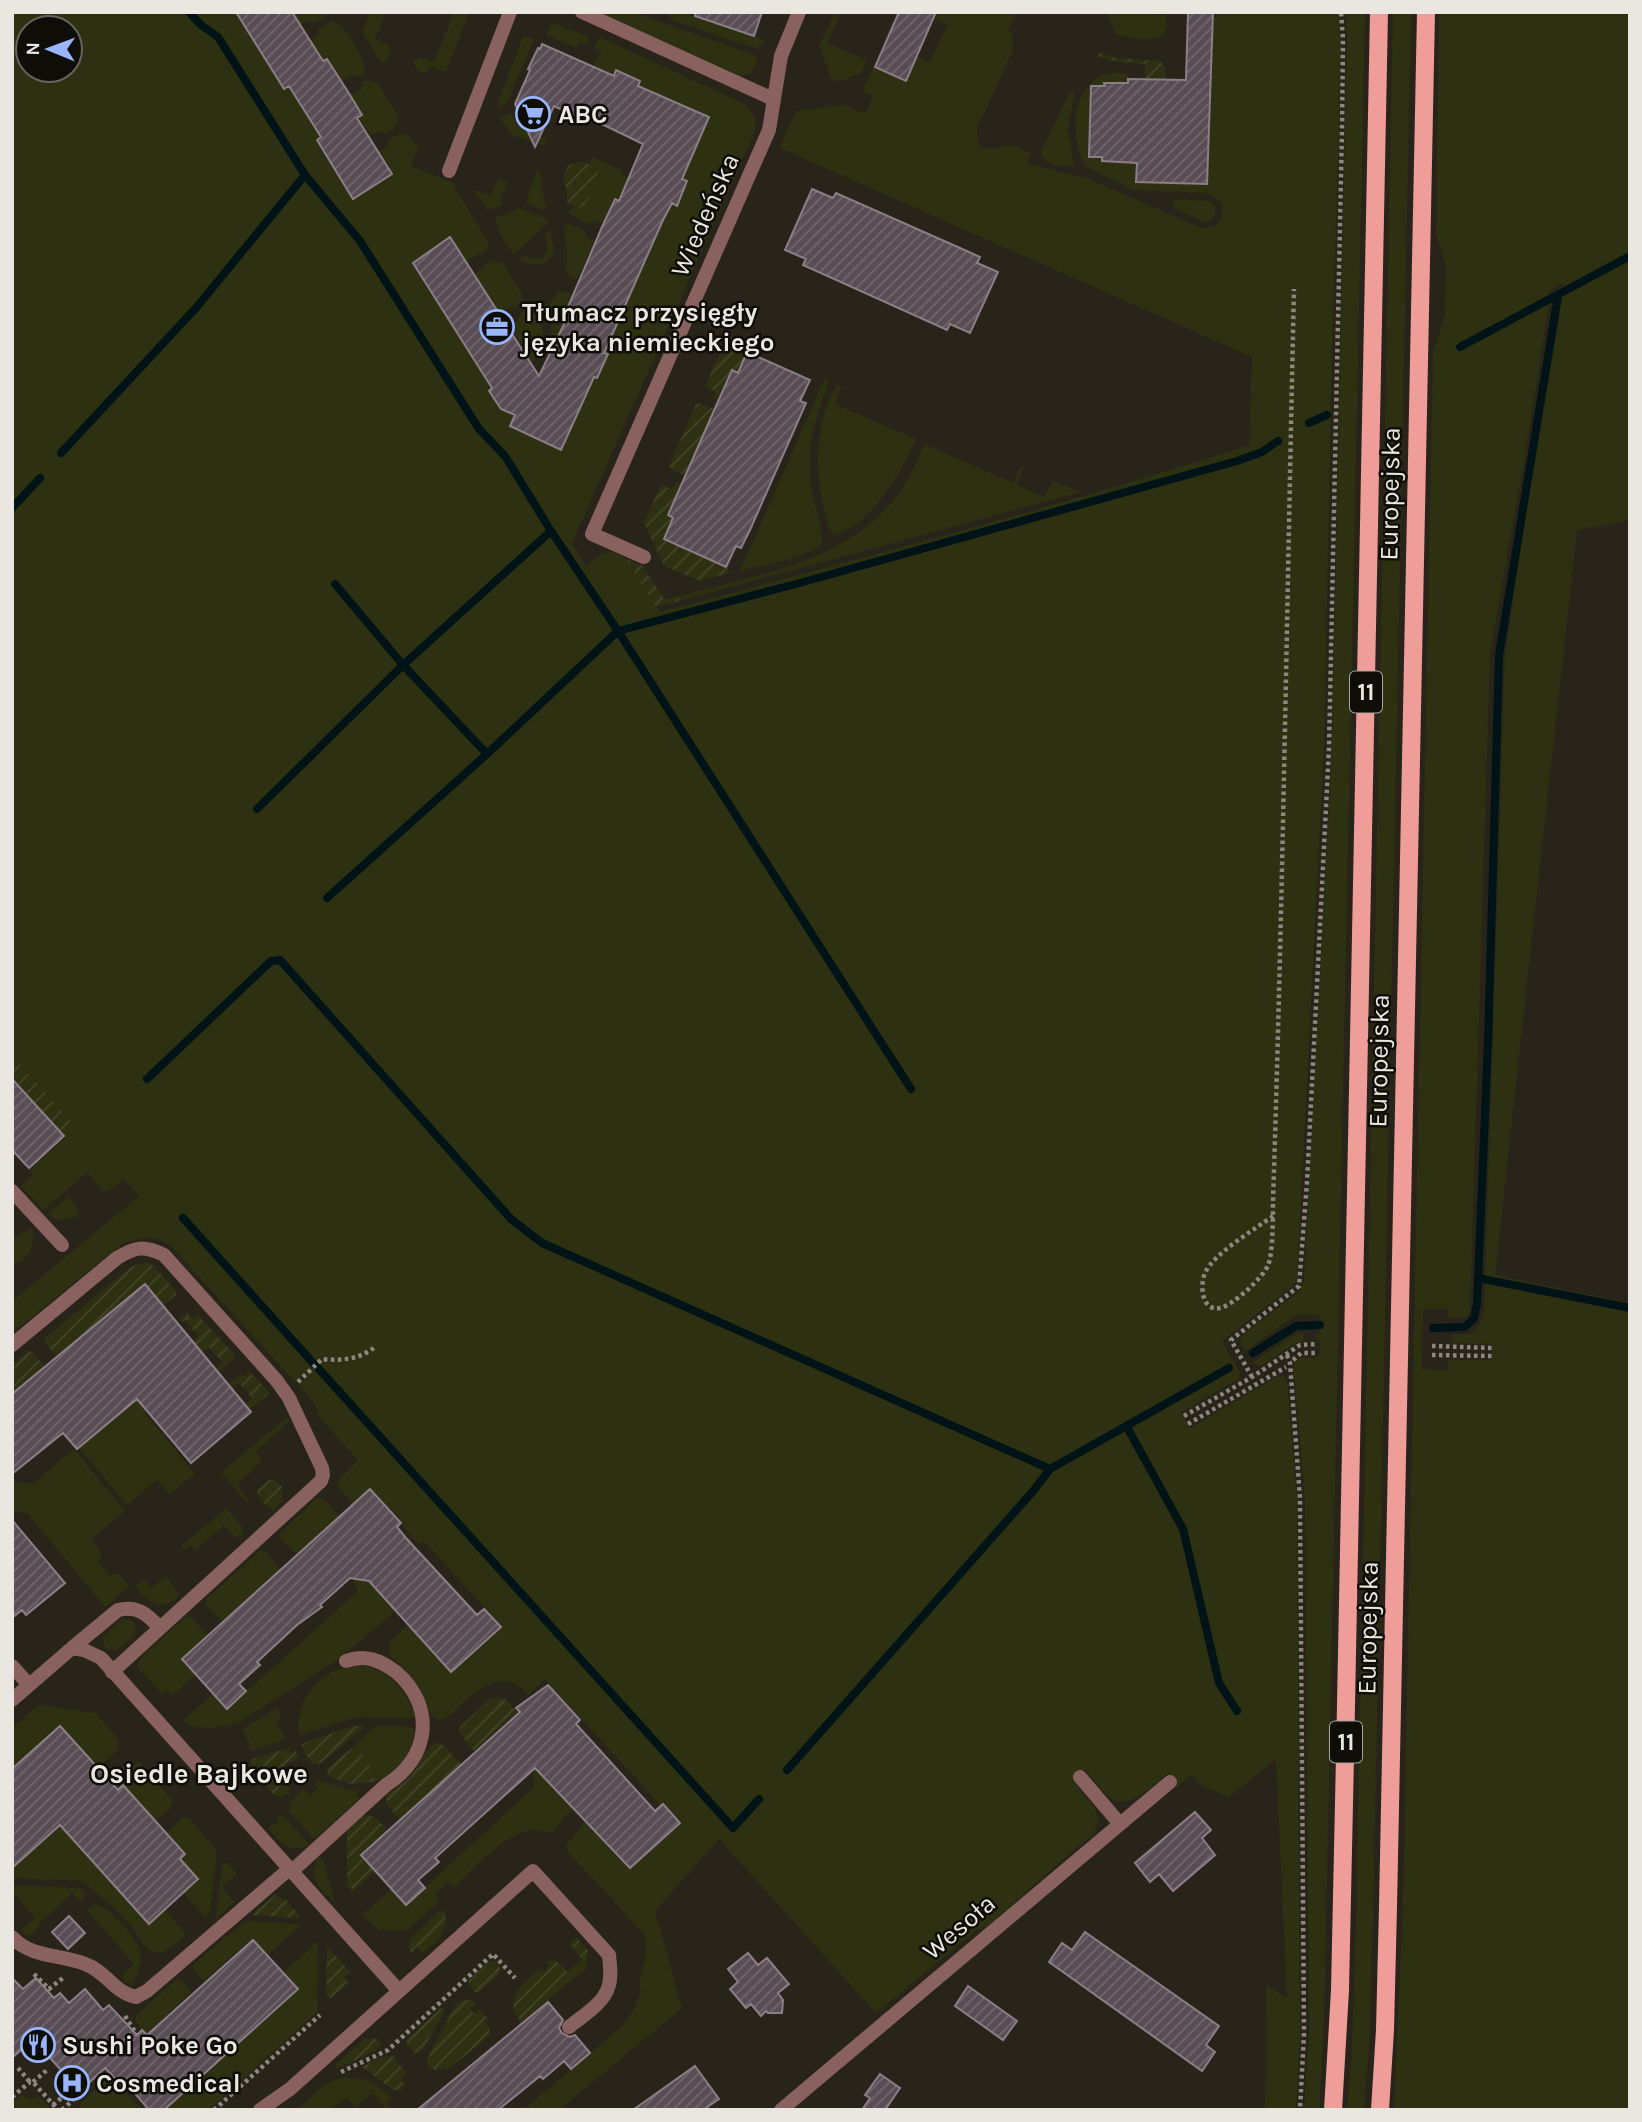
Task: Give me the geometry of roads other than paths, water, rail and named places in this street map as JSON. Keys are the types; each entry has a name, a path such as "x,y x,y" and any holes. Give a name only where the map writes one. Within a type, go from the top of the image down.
{"main road":[{"name":"Europejska","path":"1333,2110 1340,1990 1345,1769 1379,12"},
{"name":"Europejska","path":"1380,2110 1388,1907 1426,12"}],"street":[{"path":"449,171 510,12"},
{"path":"582,12 774,99"},
{"name":"Wiedeńska","path":"644,557 592,534 769,130 781,56 799,12"},
{"path":"12,1191 62,1245"},
{"path":"12,1345 117,1258 140,1248 152,1249 164,1255 277,1381 289,1398 322,1468 321,1481 111,1672"},
{"path":"12,1700 118,1610 141,1610 159,1628"},
{"path":"72,1648 94,1654 398,1991"},
{"path":"12,1937 18,1944 32,1951 85,1964 97,1970 126,1995 136,1997 147,1991 410,1766 422,1741 423,1714 419,1702 407,1684 391,1668 368,1657 346,1661"},
{"path":"12,1666 29,1685"},
{"path":"1080,1777 1120,1824"},
{"name":"Wesoła","path":"780,2110 1170,1782"},
{"path":"260,2110 290,2089 533,1871 608,1955 608,1989 600,2001 569,2027"},
{"path":"276,2110 290,2089"}],"waterway":[{"path":"189,12 218,37 305,175 360,241 479,429 505,456 911,1089"},
{"path":"61,453 195,309 305,175"},
{"path":"1460,347 1630,256"},
{"path":"1433,1328 1465,1327 1474,1318 1477,1304 1488,1042 1499,655 1558,296"},
{"path":"1309,423 1327,415"},
{"path":"327,898 618,631 1237,461 1262,452 1278,441"},
{"path":"12,508 40,478"},
{"path":"257,809 403,665 551,531"},
{"path":"335,584 403,665 487,754"},
{"path":"147,1079 271,961 280,960 511,1219 542,1243 1050,1469"},
{"path":"183,1218 314,1364"},
{"path":"1478,1278 1630,1308"},
{"path":"1253,1353 1296,1326 1320,1325"},
{"path":"318,1368 733,1828 759,1799"},
{"path":"787,1770 1050,1469 1229,1368"},
{"path":"1127,1427 1183,1529 1219,1683 1237,1711"}],"place":[{"name":"ABC","path":"533,114"},
{"name":"Tłumacz przysięgły języka niemieckiego","path":"497,327"},
{"name":"Sushi Poke Go","path":"38,2045"},
{"name":"Cosmedical","path":"72,2083"}],"district":[{"name":"Osiedle Bajkowe","path":"199,1773"}]}
